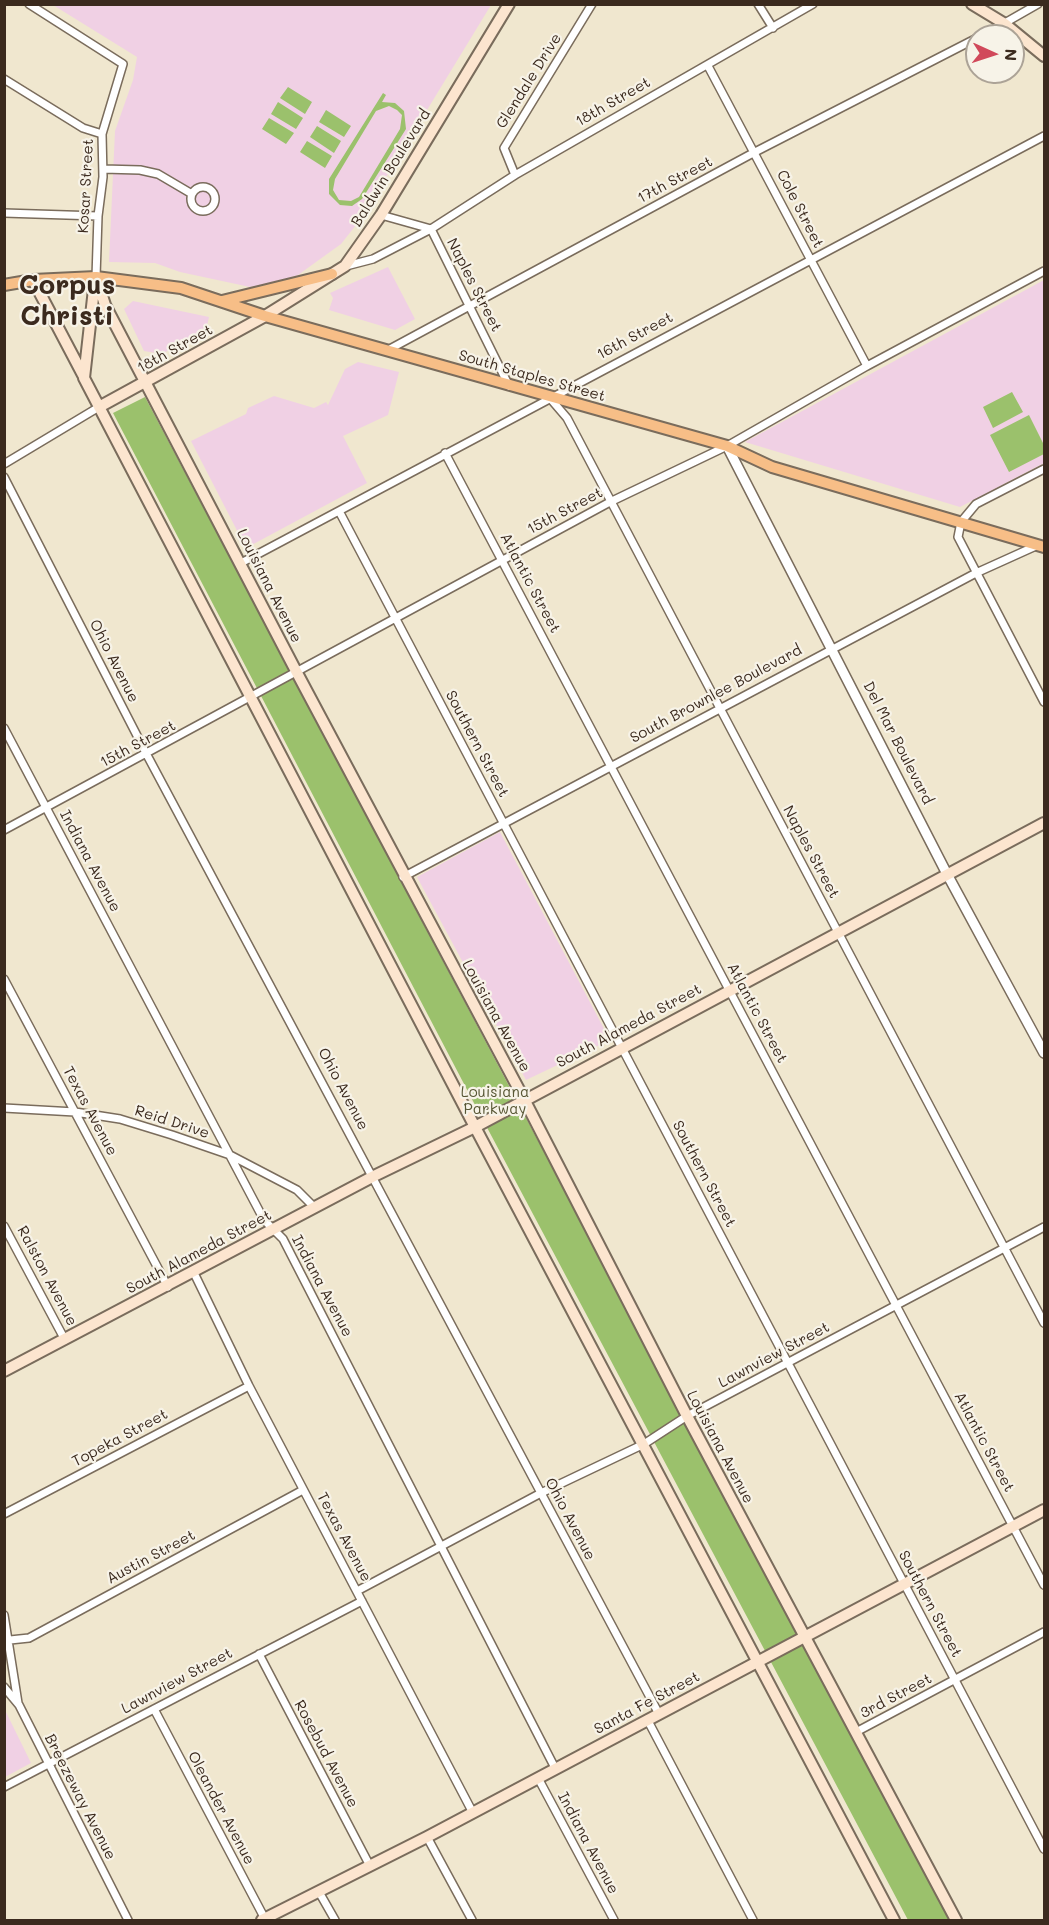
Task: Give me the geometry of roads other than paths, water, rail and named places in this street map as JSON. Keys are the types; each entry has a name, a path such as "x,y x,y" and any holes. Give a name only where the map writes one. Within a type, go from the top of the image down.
{"main road":[{"name":"Baldwin Boulevard","path":"265,316 345,266 381,215 509,4"},
{"path":"972,4 1005,24"},
{"path":"1025,40 1044,56"},
{"path":"221,301 332,274"},
{"path":"84,378 87,332 96,277"},
{"name":"South Staples Street","path":"4,285 33,280 96,277 181,288 265,316 727,446 772,467 1042,544"},
{"name":"Louisiana Avenue","path":"96,277 105,304 403,877 524,1099 687,1416 956,1920"},
{"path":"33,280 475,1127 894,1920"},
{"name":"18th Street","path":"99,407 265,316"},
{"name":"South Alameda Street","path":"4,1371 168,1287 374,1176 475,1127 622,1046 1044,823"},
{"name":"Santa Fe Street","path":"263,1920 473,1813 1044,1510"}],"street":[{"name":"Kosar Street","path":"29,4 123,64 102,134 103,169 98,216 96,277"},
{"name":"Glendale Drive","path":"515,175 504,147 592,4"},
{"path":"758,4 773,28"},
{"name":"18th Street","path":"345,266 374,259 431,229 515,175 813,4"},
{"path":"1005,24 1038,4"},
{"name":"17th Street","path":"387,350 755,152 965,44"},
{"name":"Cole Street","path":"708,66 867,366"},
{"path":"4,79 83,128 102,134"},
{"name":"16th Street","path":"240,563 1044,136"},
{"path":"103,169 140,170 158,174 192,194"},
{"path":"4,213 98,216"},
{"path":"381,215 431,229"},
{"name":"Naples Street","path":"431,229 509,386"},
{"name":"15th Street","path":"4,830 147,755 252,698 296,671 610,502 727,446 867,366 1044,271"},
{"name":"Naples Street","path":"549,397 567,418 1044,1323"},
{"path":"4,464 99,407"},
{"name":"Del Mar Boulevard","path":"727,446 947,874 1044,1053"},
{"name":"Atlantic Street","path":"445,453 1044,1585"},
{"path":"1044,469 976,504 961,522 958,537 1044,702"},
{"name":"Ohio Avenue","path":"4,477 147,755 374,1176 659,1714"},
{"name":"Southern Street","path":"339,511 1044,1849"},
{"name":"South Brownlee Boulevard","path":"403,877 976,573 1042,544"},
{"name":"Indiana Avenue","path":"4,728 264,1220 283,1239 443,1546 555,1768"},
{"name":"Texas Avenue","path":"4,979 168,1287"},
{"name":"Reid Drive","path":"4,1108 75,1112 120,1119 230,1155 297,1190 315,1208"},
{"name":"Ralston Avenue","path":"4,1226 65,1340"},
{"name":"Lawnview Street","path":"357,1591 541,1493 644,1444 687,1416 1044,1227"},
{"name":"Texas Avenue","path":"194,1273 249,1386 473,1813"},
{"name":"Topeka Street","path":"4,1514 249,1386"},
{"name":"Austin Street","path":"10,1640 29,1638 303,1490"},
{"name":"Lawnview Street","path":"4,1787 362,1601"},
{"path":"4,1615 10,1640 19,1705"},
{"name":"3rd Street","path":"856,1732 1044,1632"},
{"name":"Rosebud Avenue","path":"259,1654 370,1866"},
{"name":"Breezeway Avenue","path":"4,1687 19,1705 128,1920"},
{"name":"Oleander Avenue","path":"154,1709 263,1920"},
{"path":"647,1719 753,1920"},
{"name":"Indiana Avenue","path":"538,1778 614,1920"},
{"path":"427,1837 472,1920"},
{"path":"319,1892 334,1920"}],"district":[{"name":"Corpus Christi","path":"67,302"}],"park label":[{"name":"Louisiana Parkway","path":"495,1100"}]}
